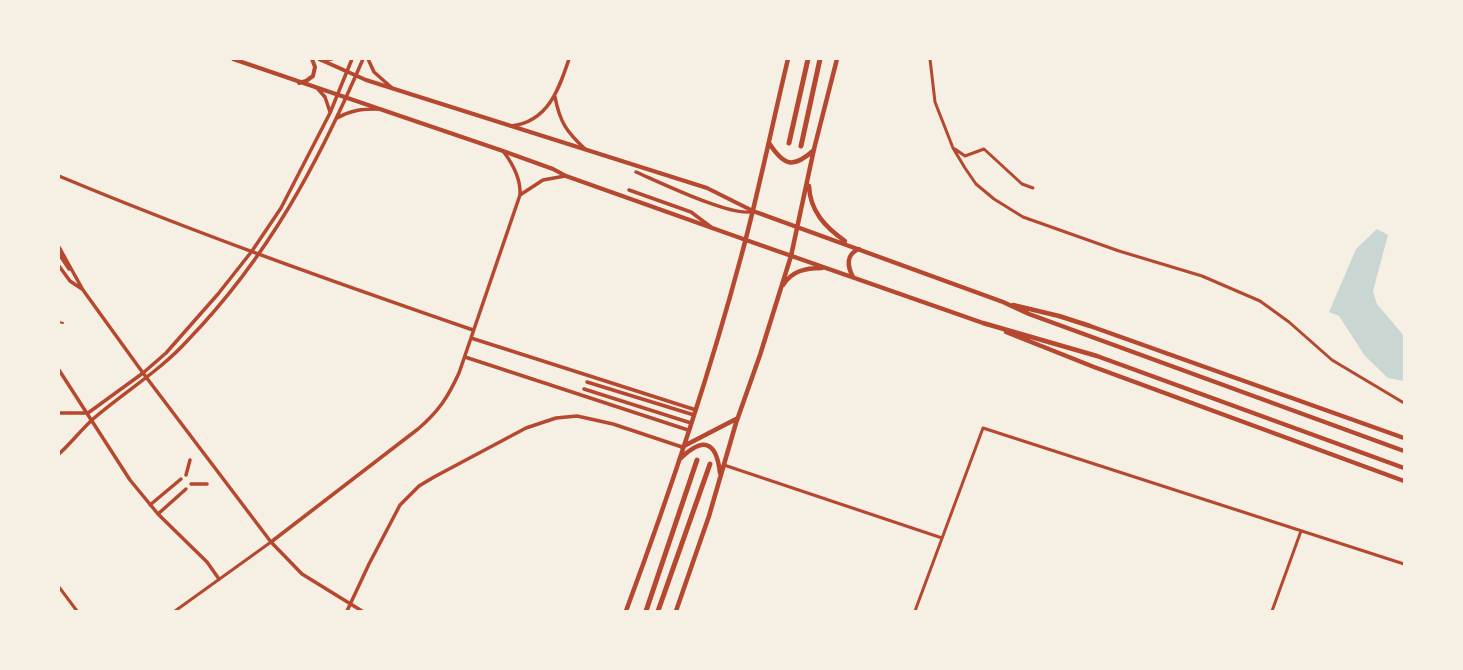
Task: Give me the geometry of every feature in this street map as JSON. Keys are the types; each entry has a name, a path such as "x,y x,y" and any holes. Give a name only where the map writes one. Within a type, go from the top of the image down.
{"highway":[{"path":"789,143 808,59"},
{"path":"801,146 820,59"},
{"path":"646,611 697,460"},
{"path":"658,611 710,464"}],"main road":[{"path":"233,59 337,96 503,151 553,169 566,176 713,229 982,323 1094,367 1404,481"},
{"path":"299,83 306,81 313,76 315,67 312,59"},
{"path":"320,59 393,88 508,126 707,188 753,211 849,244 1003,302 1036,317 1404,451"},
{"path":"626,611 656,529 682,447 696,410 746,240 788,59"},
{"path":"676,611 689,578 790,256 798,227 814,149 837,59"},
{"path":"769,143 777,156 786,162 795,163 804,159 814,149"},
{"path":"808,179 811,201 816,214 836,235 849,244"},
{"path":"853,277 848,268 850,256 852,252 859,249"},
{"path":"780,290 791,275 798,271 826,268"},
{"path":"1003,302 1059,316 1090,326 1404,438"},
{"path":"982,323 1097,356 1404,468"},
{"path":"682,447 738,418"},
{"path":"678,461 696,445 705,445 712,448 715,452 720,476"}],"street":[{"path":"320,59 332,59"},
{"path":"59,413 88,413 143,373 182,336 252,251 281,208 330,113 352,59"},
{"path":"59,454 72,443 92,420 147,378 189,340 224,301 260,254 288,211 336,119 362,59"},
{"path":"368,59 374,72 393,88"},
{"path":"508,126 525,124 538,115 555,97 569,59"},
{"path":"930,59 935,102 953,148 976,184 994,200 1023,217 1119,251 1202,276 1260,301 1289,322 1332,360 1404,403"},
{"path":"318,89 325,97 330,113"},
{"path":"555,97 558,114 568,132 585,149"},
{"path":"336,119 346,113 356,110 378,109"},
{"path":"953,148 965,156 984,149 1022,184 1033,188"},
{"path":"175,611 271,542 402,443 433,416 448,396 465,356 520,195 520,186 513,164 503,151"},
{"path":"636,172 674,189 736,212 744,213 753,211"},
{"path":"59,176 123,203 350,288 474,330"},
{"path":"520,195 543,180 566,176"},
{"path":"629,190 692,212 713,229"},
{"path":"59,247 83,290"},
{"path":"59,254 143,373 271,542 302,574 362,611"},
{"path":"59,266 70,281 83,290"},
{"path":"59,322 63,323"},
{"path":"471,338 696,410"},
{"path":"465,356 688,430"},
{"path":"59,370 130,480 158,514 207,562 220,579"},
{"path":"587,382 694,415"},
{"path":"584,389 691,423"},
{"path":"347,611 390,522 405,500 419,486 434,477 526,428 556,418 577,416 613,424 682,447"},
{"path":"915,611 982,428 1404,564"},
{"path":"186,475 189,469 190,460"},
{"path":"724,465 942,538"},
{"path":"150,505 181,479"},
{"path":"191,484 207,484"},
{"path":"158,514 186,488"},
{"path":"1272,611 1301,530"},
{"path":"59,587 77,611"}],"shaded area":[{"path":"1377,229 1388,235 1373,291 1377,304 1404,336 1404,381 1388,378 1365,356 1339,316 1329,312 1356,249"}]}
